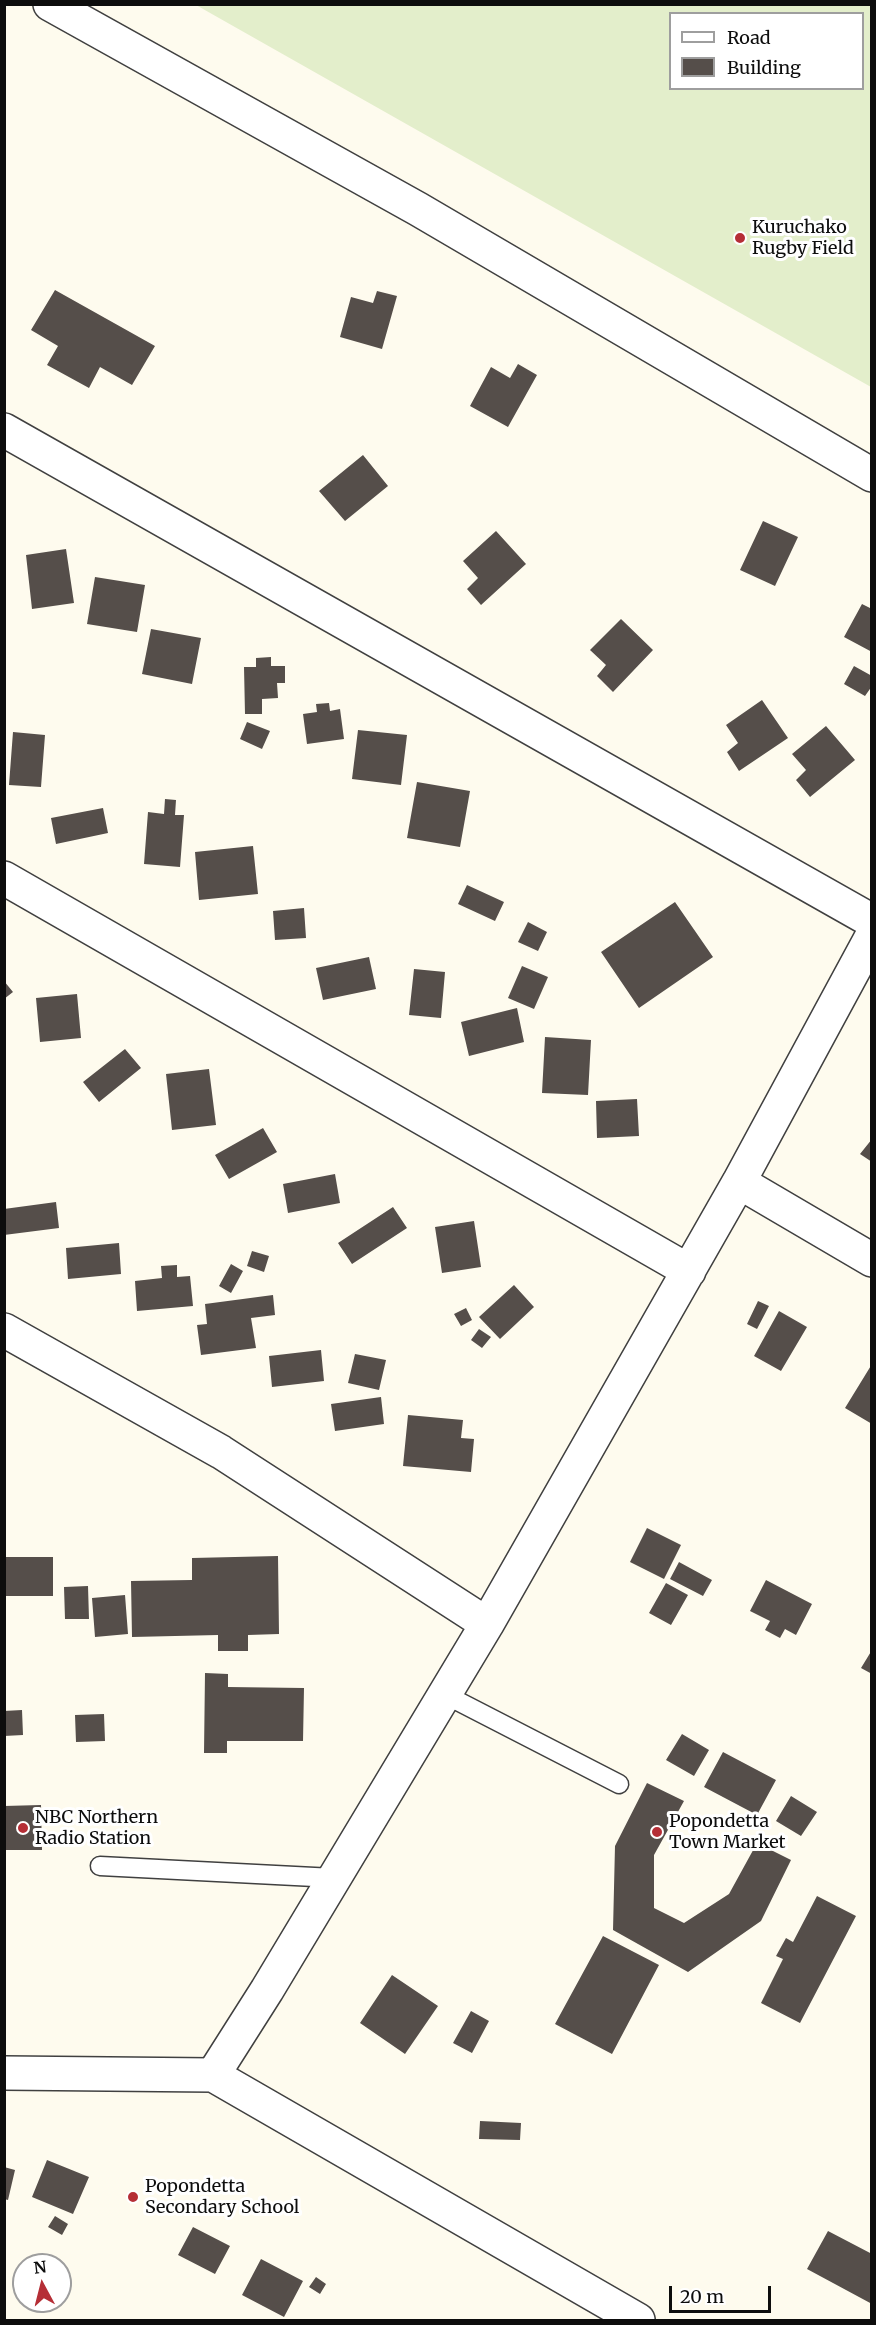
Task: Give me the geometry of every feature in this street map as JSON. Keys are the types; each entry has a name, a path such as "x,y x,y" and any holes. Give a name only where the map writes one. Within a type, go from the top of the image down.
{"street":[{"path":"50,4 418,208 872,476"},
{"path":"4,430 872,921"},
{"path":"4,878 689,1271"},
{"path":"213,2074 487,1624 739,1182 872,936"},
{"path":"739,1182 872,1260"},
{"path":"4,1330 221,1452 487,1624"},
{"path":"4,2073 213,2074 638,2320"}],"lane":[{"path":"444,1694 619,1784"},
{"path":"100,1866 334,1878"}],"green space":[{"name":"Kuruchako Rugby Field","path":"196,5 871,5 871,387"}],"building":[{"path":"55,290 155,346 132,385 100,367 89,388 47,365 58,346 31,330"},
{"path":"377,291 397,296 382,349 340,337 351,297 373,303"},
{"path":"518,364 537,375 508,427 470,406 491,367 510,378"},
{"path":"363,455 388,486 345,521 319,491"},
{"path":"763,521 798,537 775,586 740,570"},
{"path":"496,531 526,564 481,605 467,589 478,578 463,561"},
{"path":"66,549 74,603 32,609 26,555"},
{"path":"95,577 145,585 137,632 87,624"},
{"path":"862,604 872,609 872,652 844,637"},
{"path":"621,619 653,650 613,692 597,676 606,665 590,650"},
{"path":"151,629 201,638 192,684 142,674"},
{"path":"271,657 271,666 285,666 285,683 277,683 278,698 262,699 262,714 245,714 244,667 256,667 256,658"},
{"path":"854,666 872,676 872,686 865,696 844,684"},
{"path":"762,700 788,738 739,771 727,752 738,743 726,725"},
{"path":"329,703 330,711 340,709 344,739 307,744 303,714 317,712 316,704"},
{"path":"247,722 270,731 262,749 240,739"},
{"path":"826,726 855,760 810,797 796,780 806,770 792,754"},
{"path":"358,730 407,735 401,785 352,779"},
{"path":"13,732 45,735 41,787 9,785"},
{"path":"417,782 470,791 460,847 407,838"},
{"path":"165,799 176,800 175,815 184,815 180,867 144,864 148,812 164,814"},
{"path":"103,808 108,833 56,844 51,818"},
{"path":"253,846 258,894 199,900 195,852"},
{"path":"467,885 504,902 495,921 458,904"},
{"path":"675,902 713,957 639,1008 601,952"},
{"path":"304,908 306,938 275,940 273,911"},
{"path":"528,922 547,932 538,951 518,942"},
{"path":"369,957 376,989 323,1000 316,968"},
{"path":"522,966 548,977 534,1009 508,998"},
{"path":"414,969 445,972 441,1018 409,1015"},
{"path":"4,981 13,992 4,999"},
{"path":"77,994 81,1038 40,1042 36,998"},
{"path":"517,1008 524,1042 469,1056 461,1022"},
{"path":"545,1037 591,1040 588,1095 542,1093"},
{"path":"125,1049 141,1068 99,1102 83,1082"},
{"path":"209,1069 216,1125 172,1130 166,1074"},
{"path":"637,1099 639,1136 597,1138 596,1101"},
{"path":"263,1128 277,1152 229,1179 215,1155"},
{"path":"872,1139 872,1162 860,1154"},
{"path":"335,1174 340,1203 288,1213 283,1184"},
{"path":"56,1202 59,1228 4,1235 4,1209"},
{"path":"393,1207 407,1228 352,1264 338,1243"},
{"path":"474,1221 481,1267 442,1273 435,1227"},
{"path":"119,1243 121,1274 68,1279 66,1248"},
{"path":"252,1251 269,1256 264,1272 247,1266"},
{"path":"231,1264 243,1271 231,1293 219,1286"},
{"path":"177,1265 177,1277 190,1276 193,1306 137,1311 135,1281 162,1278 161,1266"},
{"path":"514,1285 534,1307 500,1339 479,1317"},
{"path":"273,1295 275,1315 251,1318 256,1348 201,1355 197,1325 207,1324 205,1304"},
{"path":"758,1301 769,1306 757,1329 747,1324"},
{"path":"466,1308 472,1320 461,1326 454,1314"},
{"path":"779,1311 807,1327 781,1371 754,1356"},
{"path":"479,1329 491,1337 482,1348 471,1340"},
{"path":"321,1350 324,1381 272,1387 269,1356"},
{"path":"355,1354 386,1360 379,1390 348,1383"},
{"path":"872,1364 872,1424 845,1408"},
{"path":"381,1397 384,1424 335,1431 331,1404"},
{"path":"408,1415 463,1420 461,1438 474,1439 471,1472 403,1466"},
{"path":"647,1528 681,1545 664,1579 630,1562"},
{"path":"278,1556 279,1634 248,1635 248,1651 218,1651 218,1635 132,1637 131,1581 192,1580 192,1558"},
{"path":"5,1557 53,1557 53,1596 5,1596"},
{"path":"679,1562 712,1580 703,1596 670,1579"},
{"path":"766,1580 812,1604 796,1635 785,1629 780,1638 765,1630 770,1621 750,1611"},
{"path":"666,1583 688,1595 671,1625 649,1613"},
{"path":"88,1586 89,1619 65,1619 64,1587"},
{"path":"125,1595 128,1634 95,1637 92,1598"},
{"path":"872,1650 872,1674 861,1668"},
{"path":"205,1673 228,1674 228,1687 304,1688 303,1741 227,1741 227,1753 204,1753"},
{"path":"22,1710 23,1735 4,1736 4,1711"},
{"path":"104,1714 105,1741 76,1742 75,1715"},
{"path":"682,1734 709,1750 694,1776 666,1760"},
{"path":"723,1752 776,1780 757,1815 704,1787"},
{"path":"647,1783 684,1801 654,1855 654,1908 684,1923 729,1894 757,1843 791,1860 761,1921 688,1972 613,1930 615,1846"},
{"path":"791,1796 817,1812 801,1836 776,1821"},
{"name":"NBC Northern Radio Station","path":"41,1805 42,1850 4,1850 4,1806"},
{"path":"817,1896 856,1916 800,2023 761,2003 783,1959 776,1956 786,1938 793,1942"},
{"path":"603,1936 659,1965 612,2054 555,2024"},
{"path":"392,1975 438,2006 405,2054 360,2023"},
{"path":"471,2011 489,2021 472,2053 453,2043"},
{"path":"480,2121 521,2123 520,2140 479,2139"},
{"path":"47,2160 89,2177 73,2214 32,2197"},
{"path":"4,2167 15,2170 8,2200 4,2199"},
{"path":"55,2216 68,2224 62,2235 48,2227"},
{"path":"193,2227 230,2246 215,2274 178,2255"},
{"path":"828,2231 872,2254 872,2304 807,2269"},
{"path":"261,2259 303,2281 284,2317 242,2295"},
{"path":"316,2277 326,2284 320,2294 309,2287"}],"place":[{"name":"Kuruchako Rugby Field","path":"740,238"},
{"name":"NBC Northern Radio Station","path":"23,1828"},
{"name":"Popondetta Town Market","path":"657,1832"},
{"name":"Popondetta Secondary School","path":"133,2197"}]}
